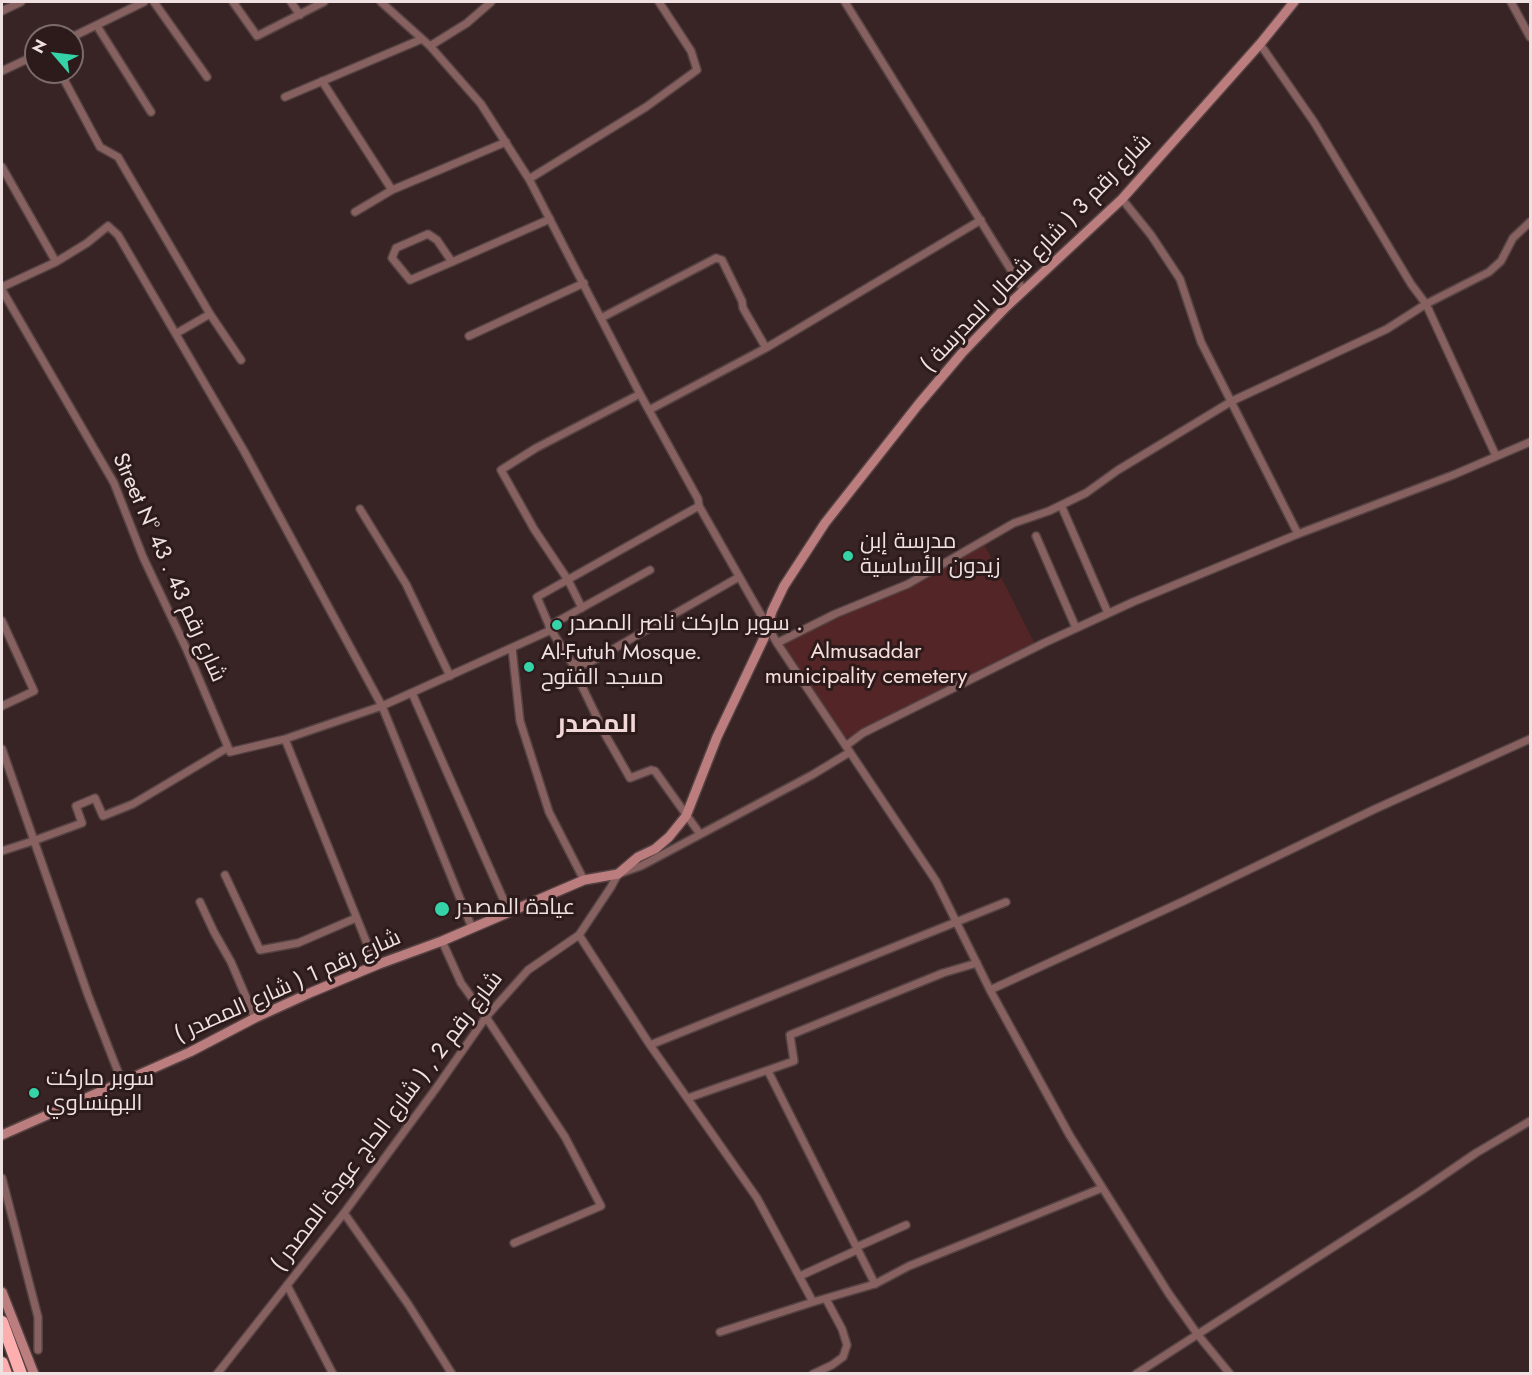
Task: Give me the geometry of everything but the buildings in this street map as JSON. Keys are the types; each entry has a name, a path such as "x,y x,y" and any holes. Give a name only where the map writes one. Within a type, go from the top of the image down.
{"highway":[{"path":"3,1329 21,1374"},
{"path":"2,1363 6,1374"}],"street":[{"path":"2,11 21,2"},
{"path":"84,32 144,2"},
{"path":"154,2 207,77"},
{"path":"233,2 257,36 324,2"},
{"path":"291,2 300,15"},
{"path":"381,2 430,46 481,104 529,178 640,394 698,499 699,506 777,643 936,881 990,990 1070,1136 1102,1188 1169,1294 1230,1374"},
{"path":"430,46 467,23 491,2"},
{"path":"529,178 637,112 697,70 691,51 659,2"},
{"path":"845,2 1024,291"},
{"name":"شارع رقم 3 ( شارع شمال المدرسة )","path":"618,874 638,856 655,849 686,816 717,737 769,626 772,611 784,586 825,523 910,414 962,353 1122,199 1260,44 1294,2"},
{"path":"1511,2 1530,37"},
{"path":"98,26 151,112"},
{"path":"285,97 422,39"},
{"path":"1260,44 1314,122 1411,284 1426,304 1496,456"},
{"path":"2,71 24,61"},
{"path":"321,81 392,190"},
{"path":"66,84 100,147 118,157 210,314 241,360"},
{"path":"355,212 392,190 506,142"},
{"path":"2,168 56,262"},
{"path":"1122,199 1151,235 1180,279 1202,342 1298,534"},
{"path":"452,262 437,240 428,234 396,248 392,258 410,280 452,262 550,219"},
{"path":"649,410 766,348 981,220"},
{"path":"777,643 835,614 908,584 1014,523 1086,493 1118,470 1232,401 1387,329 1426,304 1489,272 1500,261 1513,238 1530,222"},
{"path":"2,289 56,262 87,243 108,226 118,235 133,257 244,451 382,706 472,928"},
{"path":"601,318 716,258 722,260 743,308 766,348"},
{"path":"469,336 584,284"},
{"name":"Street N° 43 . شارع رقم 43","path":"2,289 114,483 143,557 190,656 228,748"},
{"path":"177,333 210,314"},
{"path":"582,608 568,580 534,529 501,470 536,448 640,394"},
{"name":"شارع رقم 1 ( شارع المصدر )","path":"2,1135 190,1052 255,1018 376,966 442,941 584,880 618,874 641,866 812,775 848,749 864,733 1076,628 1298,534 1453,475 1530,442"},
{"path":"1061,505 1108,614"},
{"path":"699,506 537,597 550,628 572,663 587,664 740,577"},
{"path":"360,509 406,584 450,676"},
{"path":"1036,536 1076,628"},
{"path":"2,851 82,823 76,806 95,798 104,816 133,804 228,748 230,752 285,738 382,706 412,693 512,648 650,570"},
{"path":"2,621 34,691 2,706"},
{"path":"512,648 523,732 549,812 584,880"},
{"path":"578,664 577,676 606,736 630,778 651,770 655,771 700,834"},
{"path":"412,693 509,912"},
{"path":"285,738 376,966"},
{"path":"990,990 1165,910 1375,808 1530,739"},
{"path":"2,749 88,995 122,1082"},
{"name":"شارع رقم 2 , ( شارع الحاج عودة المصدر )","path":"217,1374 344,1213 486,1017 528,970 579,935 618,874"},
{"path":"225,875 260,950 298,943 356,918"},
{"path":"200,902 231,963 255,1018"},
{"path":"650,1045 1006,902"},
{"path":"579,935 650,1045 757,1198 813,1302"},
{"path":"442,941 460,983 486,1017 565,1137 601,1206 514,1243"},
{"path":"688,1098 794,1061 790,1035 943,973 977,963"},
{"path":"768,1071 875,1284"},
{"path":"1136,1374 1476,1153 1530,1121"},
{"path":"2,1178 38,1317 38,1350"},
{"path":"720,1332 875,1284 909,1266 1102,1188"},
{"path":"344,1213 396,1286 450,1371"},
{"path":"800,1276 906,1225"},
{"path":"287,1285 333,1374"},
{"path":"2,1292 34,1374"},
{"path":"813,1374 843,1357 847,1345 842,1329 826,1299"}],"green space":[{"name":"Almusaddar municipality cemetery","path":"984,544 1035,644 846,738 840,734 782,642 921,580"}],"place":[{"name":"مدرسة إبن زيدون الأساسية","path":"848,556"},
{"name":"سوبر ماركت ناصر المصدر .","path":"557,625"},
{"name":"Al-Futuh Mosque. مسجد الفتوح","path":"529,667"},
{"name":"عيادة المصدر","path":"442,909"},
{"name":"سوبر ماركت البهنساوي","path":"34,1093"}],"district":[{"name":"المصدر","path":"597,726"}]}
